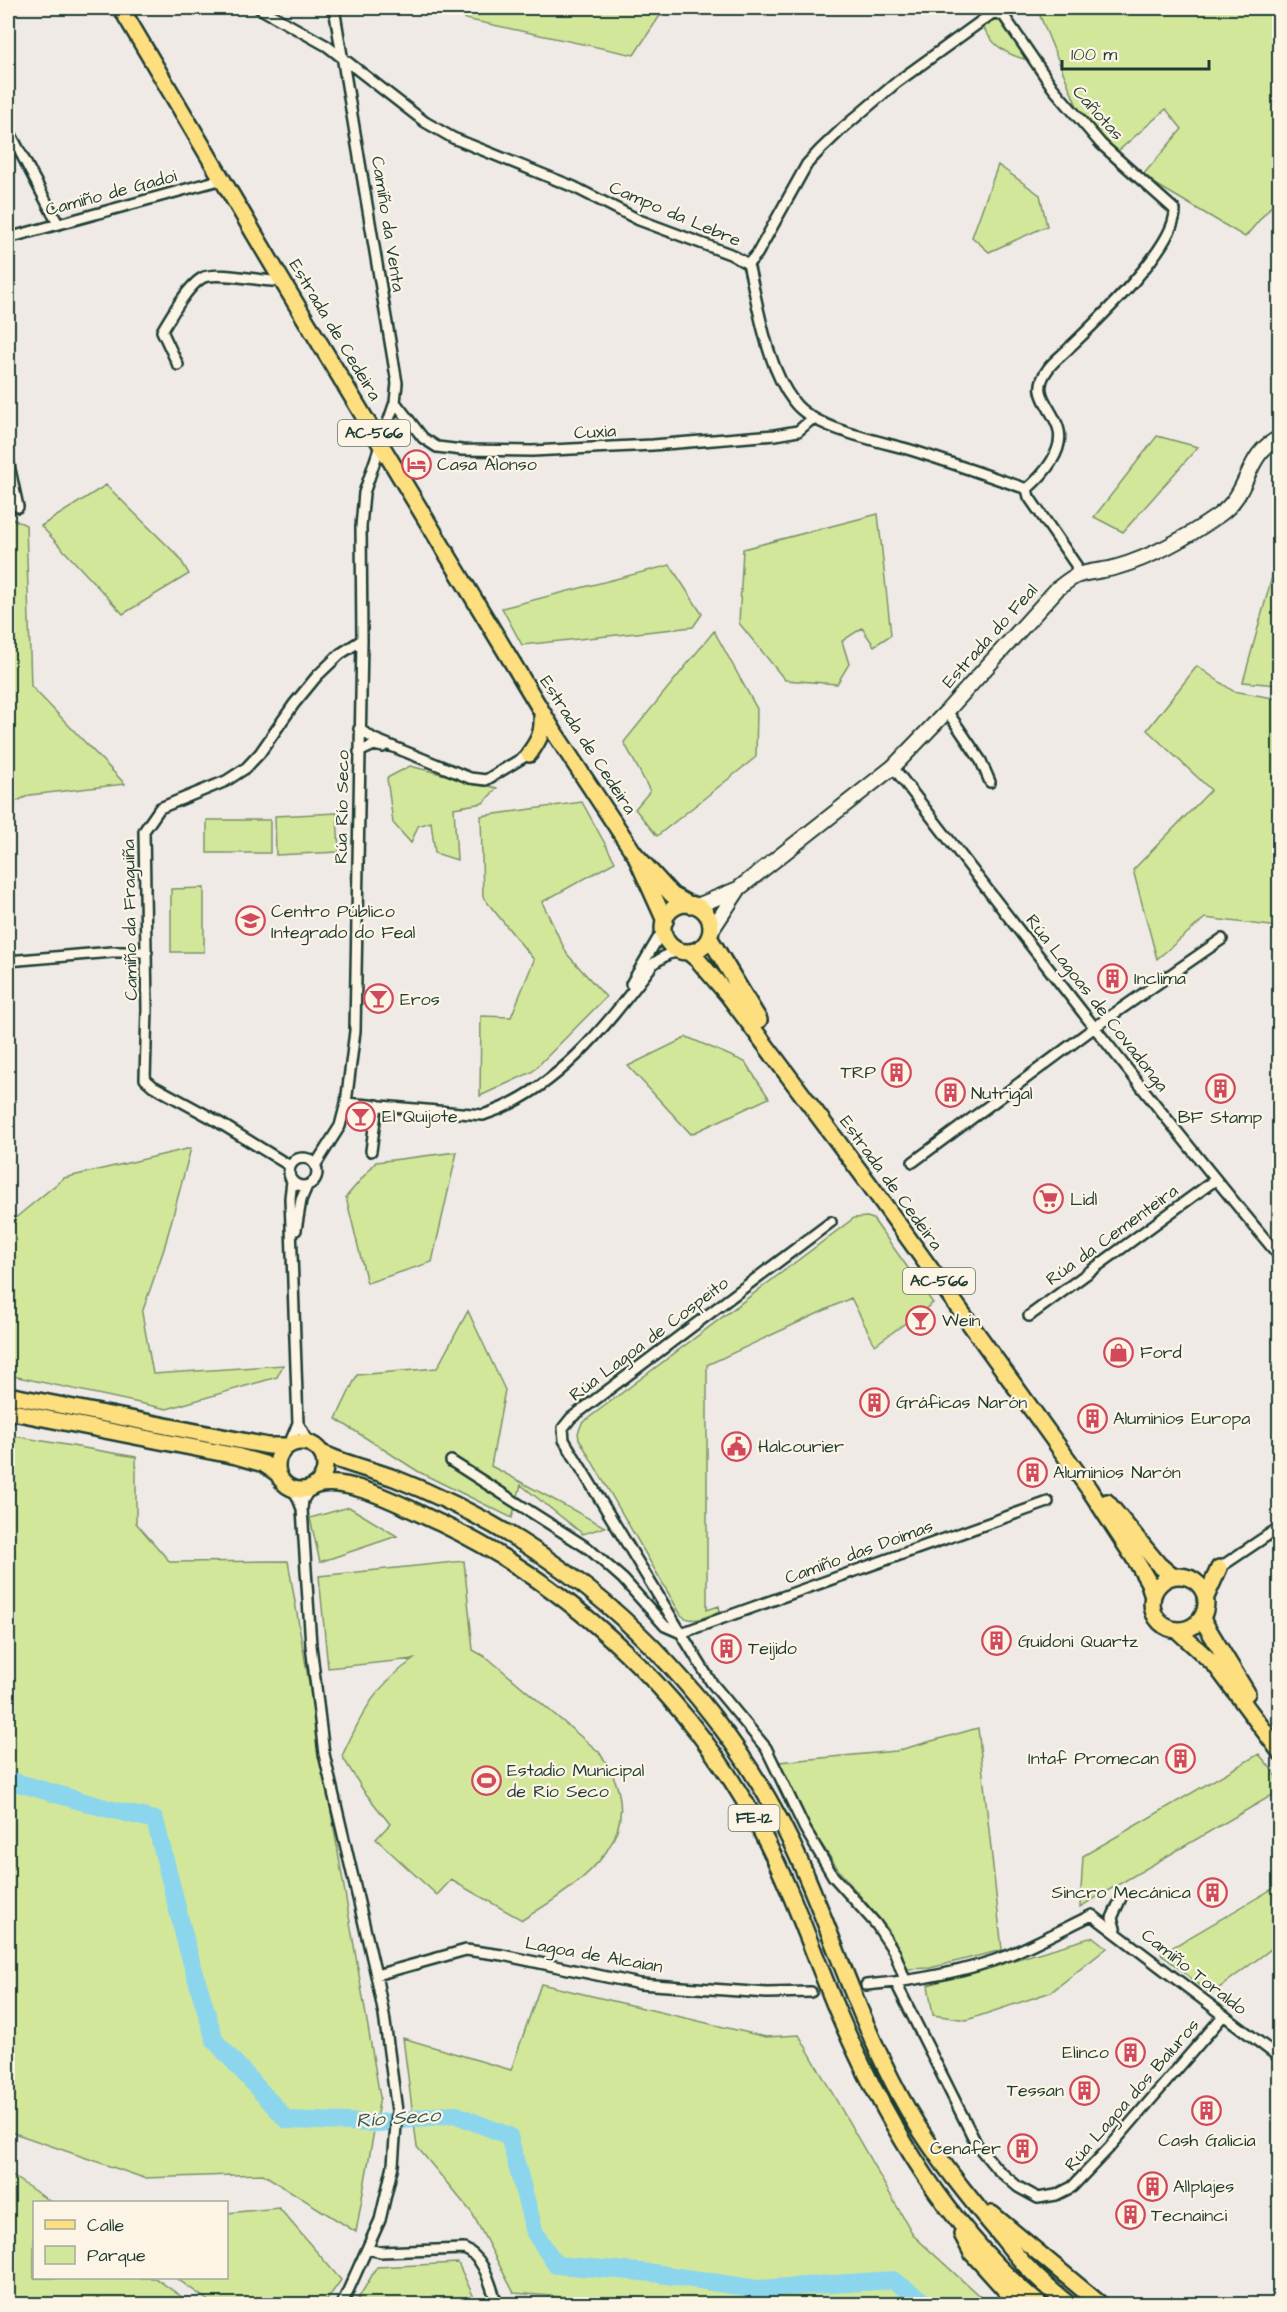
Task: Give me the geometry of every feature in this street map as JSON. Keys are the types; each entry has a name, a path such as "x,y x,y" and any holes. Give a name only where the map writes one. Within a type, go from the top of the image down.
{"main road":[{"name":"Estrada de Cedeira","path":"121,8 281,279 556,735 634,853 672,895 693,905"},
{"name":"Estrada do Feal","path":"693,905 738,889 893,767 1057,589 1077,576 1117,567 1141,558 1186,536 1221,514 1238,498 1257,454 1267,443 1280,438"},
{"path":"529,754 541,739 543,728 541,711"},
{"path":"529,754 556,735"},
{"path":"529,754 546,748 571,757"},
{"name":"Estrada de Cedeira","path":"634,853 664,924"},
{"name":"Estrada do Feal","path":"710,934 738,889"},
{"path":"693,905 709,918 710,934 702,947 684,952 668,942 664,924 674,909 693,905"},
{"name":"Estrada de Cedeira","path":"710,934 751,1009 1092,1482 1159,1565 1172,1576"},
{"name":"Estrada de Cedeira","path":"684,952 710,973 735,1004 870,1185 1089,1489 1138,1564 1152,1593"},
{"path":"8,1395 268,1446 288,1445 296,1442 309,1443 322,1453 326,1466 322,1479 314,1487 304,1491 285,1485 277,1473 264,1464 236,1456 8,1411"},
{"path":"277,1473 278,1458 288,1445"},
{"name":"FE-12","path":"322,1453 392,1477 490,1523 540,1554 588,1590 633,1629 675,1671 716,1720 753,1774 788,1835 873,2042 912,2116 959,2186 1030,2270 1068,2304"},
{"name":"FE-12","path":"314,1487 327,1482 342,1483 394,1502 455,1530 498,1554 563,1599 607,1635 649,1676 683,1714 728,1773 761,1830 790,1891 838,2012 885,2110 941,2198 1010,2281 1038,2304"},
{"path":"1192,1579 1220,1568"},
{"path":"1206,1597 1220,1568"},
{"path":"1152,1593 1159,1583 1172,1576 1192,1579 1201,1586 1206,1597 1202,1619 1192,1628 1178,1631"},
{"name":"AC-566","path":"1152,1593 1152,1609 1157,1621 1167,1628 1178,1631 1216,1666 1280,1752"},
{"path":"1202,1619 1261,1715 1280,1740"},
{"path":"959,2186 1100,2304"},
{"path":"941,2198 972,2253 1018,2304"}],"street":[{"name":"Campo da Lebre","path":"259,8 344,57 425,122 453,138 574,187 639,220 730,254 748,264 772,359 781,381 794,403 812,419 1027,489"},
{"name":"Camiño da Venta","path":"334,8 397,383 395,402 381,446"},
{"name":"Cañotas","path":"748,264 758,254 807,164 843,128 897,82 994,12 1004,16 1053,88 1101,144 1175,210 1175,219 1155,258 1070,348 1049,367 1043,377 1040,385 1042,398 1059,428 1059,444 1052,460 1036,482 1027,489"},
{"path":"8,129 58,224"},
{"name":"Camiño de Gadoi","path":"8,238 223,179"},
{"path":"178,365 162,331 191,288 202,278 213,275 272,281 281,279"},
{"name":"Cuxia","path":"395,402 423,438 437,447 462,450 532,451 653,445 775,435 798,431 812,419"},
{"name":"Rúa Río Seco","path":"316,1164 340,1126 346,1103 355,1031 362,640 361,527 364,494 381,446"},
{"path":"8,460 18,507"},
{"path":"1027,489 1029,496 1076,565 1077,576"},
{"name":"Camiño da Fraguiña","path":"290,1166 210,1117 153,1086 146,1079 147,952 144,831 160,808 226,781 246,768 260,753 294,704 317,676 340,654 362,640"},
{"path":"947,711 981,761 990,782"},
{"path":"359,729 394,748 470,778 486,780 529,754"},
{"path":"359,752 374,745 394,748"},
{"name":"Rúa Lagoas de Covadonga","path":"893,767 1215,1180 1280,1257"},
{"path":"618,1007 664,924"},
{"path":"913,1162 1095,1027 1222,939"},
{"path":"8,962 112,952 147,952"},
{"path":"346,1103 483,1115 500,1109 547,1081 570,1062 654,963 668,954 684,952"},
{"path":"371,1151 377,1105"},
{"path":"288,1445 298,1423 290,1198 292,1181 289,1174 290,1166 300,1158 309,1158 316,1164 317,1175 314,1182 307,1186 298,1185 292,1181"},
{"name":"Rúa da Cementeira","path":"1029,1316 1215,1180"},
{"path":"293,1250 301,1200 307,1186"},
{"name":"Rúa Lagoa de Cospeito","path":"681,1633 564,1440 563,1428 571,1418 831,1222"},
{"path":"298,1423 309,1443"},
{"path":"451,1461 589,1549 623,1579 665,1626 681,1633 711,1682 766,1748 811,1839 833,1876 876,1924 895,1953 900,1981 866,1985"},
{"path":"314,1487 303,1500 302,1509 311,1645 324,1754 376,1974 397,2111 393,2165 380,2220 342,2304"},
{"path":"291,1488 302,1509"},
{"name":"Camiño das Doimas","path":"681,1633 1048,1502"},
{"path":"1220,1568 1280,1527"},
{"path":"1117,1934 1112,1918 1121,1898"},
{"name":"Camiño Toraldo","path":"900,1981 960,1970 1008,1955 1092,1915 1280,2058"},
{"name":"Lagoa de Alcaian","path":"376,1974 466,1950 502,1955 640,1984 767,1993 811,1992"},
{"name":"Rúa Lagoa dos Baluros","path":"900,1981 977,2145 997,2169 1018,2187 1038,2198 1056,2195 1072,2187 1110,2147 1223,2016"},
{"path":"368,2249 381,2253 464,2249 474,2253 481,2262 498,2304"}],"green space":[{"path":"468,8 665,8 634,55 465,19"},
{"path":"1039,8 1279,8 1279,197 1245,237 1142,176 1182,129 1166,109 1117,152 1079,111 1038,11"},
{"path":"993,20 1004,21 1023,49 1024,59 1005,51 990,38 983,26"},
{"path":"998,165 1040,195 1047,226 989,252 972,237"},
{"path":"1157,436 1198,447 1123,532 1094,517"},
{"path":"106,485 179,557 189,574 123,614 41,526"},
{"path":"878,514 891,635 874,646 862,628 842,641 849,664 837,684 785,680 739,623 743,549"},
{"path":"8,517 26,525 31,686 125,784 30,795 8,805"},
{"path":"670,565 702,614 693,627 522,645 502,608"},
{"path":"1275,566 1280,568 1279,685 1243,682"},
{"path":"714,631 757,709 756,757 657,836 635,809 650,791 624,742"},
{"path":"1197,666 1233,691 1279,699 1279,927 1205,918 1157,959 1133,870 1211,790 1147,730"},
{"path":"410,766 497,788 483,803 454,808 457,860 435,853 431,822 418,826 411,843 393,823 387,778"},
{"path":"582,802 615,862 542,902 567,954 606,997 532,1072 480,1096 481,1016 511,1017 534,960 483,897 481,816"},
{"path":"337,813 339,852 276,855 275,816"},
{"path":"207,820 270,820 270,853 207,853"},
{"path":"204,888 204,952 171,952 171,889"},
{"path":"687,1037 745,1062 769,1098 691,1134 628,1066"},
{"path":"191,1148 164,1249 142,1313 153,1374 283,1365 277,1377 167,1409 8,1375 8,1224 64,1178"},
{"path":"457,1152 432,1262 367,1283 346,1197 376,1162"},
{"path":"854,1218 873,1219 933,1303 875,1345 851,1298 707,1365 707,1610 719,1606 720,1611 700,1619 686,1618 681,1615 579,1439 578,1433 582,1423"},
{"path":"468,1311 505,1390 491,1466 605,1527 583,1534 521,1485 512,1518 419,1472 336,1419 357,1375 437,1368"},
{"path":"8,1435 136,1457 136,1523 170,1562 288,1561 380,2097 356,2232 263,2174 144,2178 8,2131"},
{"path":"349,1507 397,1536 320,1562 310,1518"},
{"name":"Estadio Municipal de Río Seco","path":"464,1561 473,1650 489,1659 599,1752 615,1781 621,1807 617,1830 606,1852 590,1871 569,1889 522,1920 451,1880 437,1895 376,1839 390,1824 363,1790 342,1756 370,1702 388,1680 414,1659 328,1668 319,1576"},
{"path":"978,1728 1002,1950 930,1968 907,1969 888,1929 840,1872 810,1827 779,1762 896,1751"},
{"path":"1259,1754 1276,1777 1276,1793 1080,1907 1083,1856"},
{"path":"1279,1885 1279,1943 1211,1994 1161,1954"},
{"path":"1093,1937 1107,1948 1051,1992 967,2020 933,2015 928,1985"},
{"path":"541,1984 766,2037 799,2035 914,2236 988,2304 648,2304 514,2293 472,2213 417,2147 403,2038 511,2070"},
{"path":"8,2173 50,2201 33,2201 33,2279 156,2279 192,2304 8,2304"},
{"path":"279,2208 341,2280 324,2304 213,2304 177,2279 228,2279 228,2213"},
{"path":"458,2263 477,2304 355,2304 377,2267"}],"waterway":[{"name":"Río Seco","path":"8,1780 155,1820 187,1947 215,2041 287,2120 379,2123 454,2114 509,2136 535,2233 556,2265 653,2273 757,2289 893,2280 927,2304"}],"tunnel":[{"path":"811,1992 866,1985"}],"place":[{"name":"Casa Alonso","path":"416,464"},
{"name":"Centro Público Integrado do Feal","path":"250,921"},
{"name":"Inclima","path":"1113,978"},
{"name":"Eros","path":"379,999"},
{"name":"TRP","path":"897,1072"},
{"name":"BF Stamp","path":"1220,1088"},
{"name":"Nutrigal","path":"950,1093"},
{"name":"El Quijote","path":"361,1116"},
{"name":"Lidl","path":"1049,1199"},
{"name":"Wein","path":"921,1320"},
{"name":"Ford","path":"1119,1352"},
{"name":"Gráficas Narón","path":"875,1402"},
{"name":"Aluminios Europa","path":"1092,1418"},
{"name":"Halcourier","path":"737,1446"},
{"name":"Aluminios Narón","path":"1032,1472"},
{"name":"Guidoni Quartz","path":"997,1641"},
{"name":"Teijido","path":"727,1648"},
{"name":"Intaf Promecan","path":"1180,1758"},
{"name":"Estadio Municipal de Río Seco","path":"486,1780"},
{"name":"Sincro Mecánica","path":"1212,1892"},
{"name":"Elinco","path":"1130,2052"},
{"name":"Tessan","path":"1085,2090"},
{"name":"Cash Galicia","path":"1207,2111"},
{"name":"Cenafer","path":"1022,2148"},
{"name":"Allplajes","path":"1152,2186"},
{"name":"Tecnainci","path":"1130,2215"}]}
